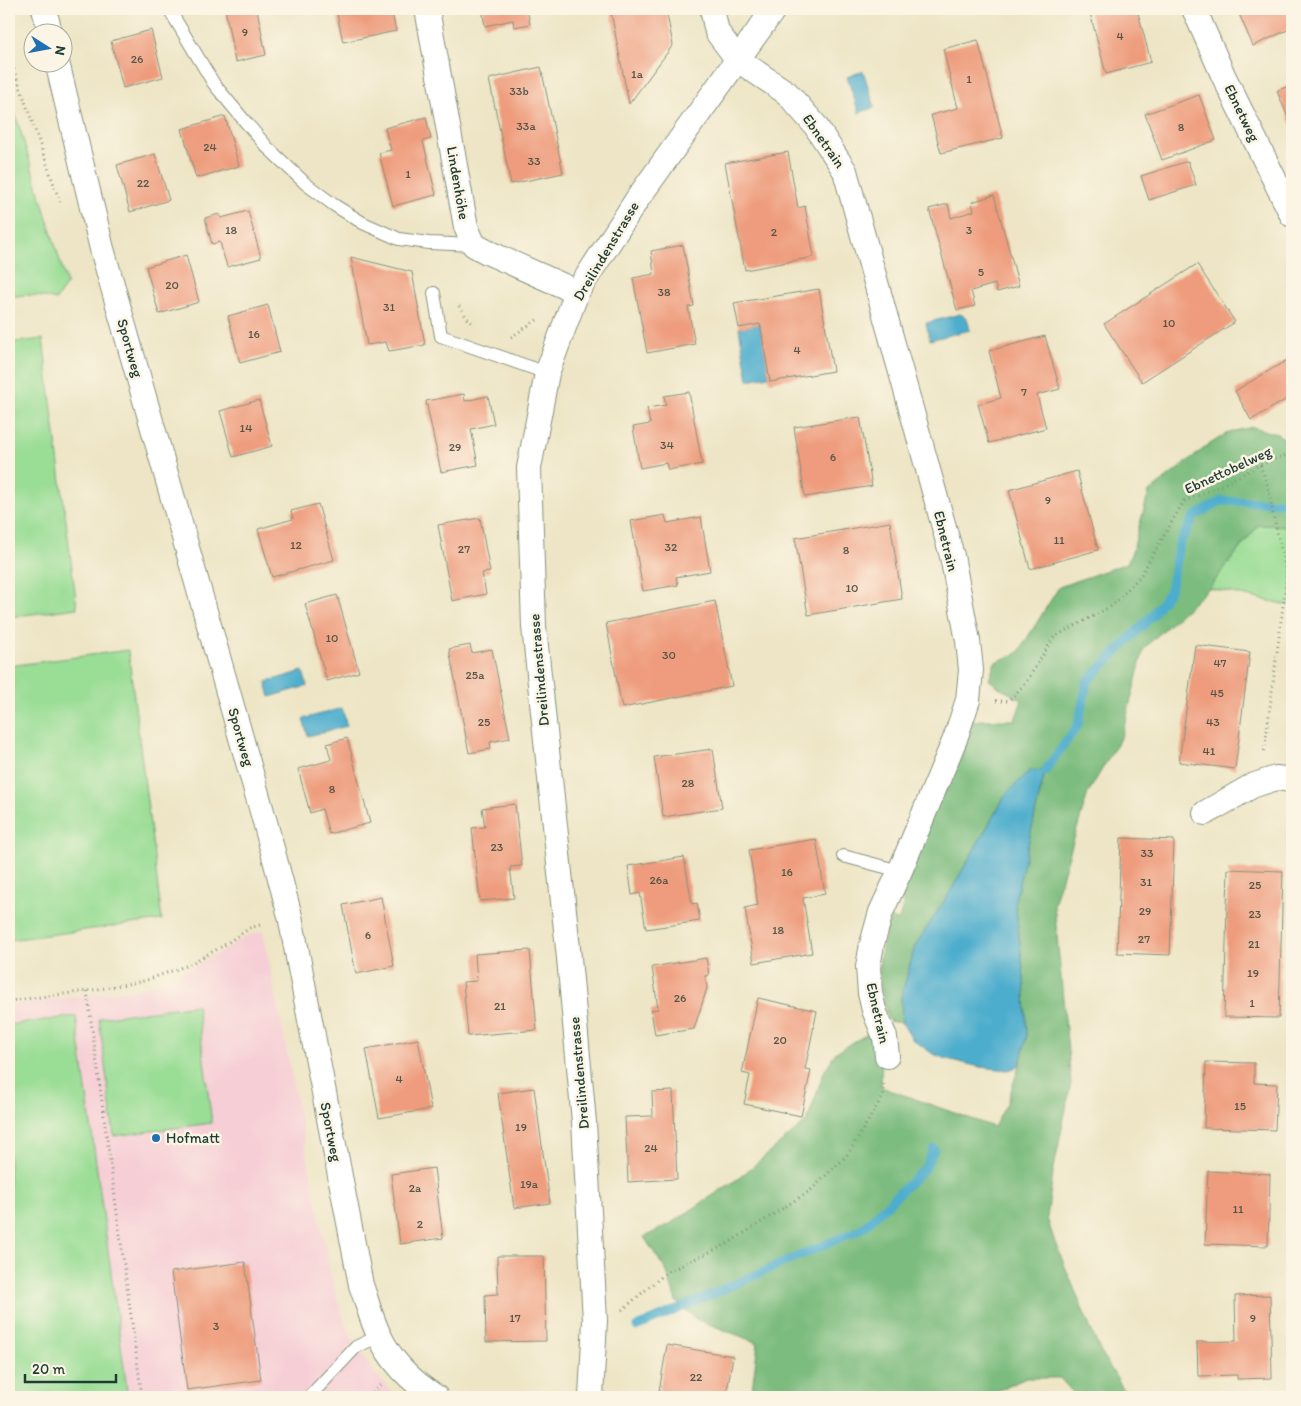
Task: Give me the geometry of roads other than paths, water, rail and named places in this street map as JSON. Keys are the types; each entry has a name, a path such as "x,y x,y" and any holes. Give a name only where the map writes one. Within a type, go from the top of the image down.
{"street":[{"path":"44,9 47,22"},
{"name":"Lindenhöhe","path":"427,9 466,226 474,245"},
{"name":"Ebnetrain","path":"712,9 717,32 738,60 787,93 815,125 846,171 952,556 968,641 972,670 968,700 955,739 881,912 872,944 868,967 870,993 874,1010 885,1037 887,1056"},
{"name":"Dreilindenstrasse","path":"590,1397 595,1320 584,1122 569,958 534,627 529,468 547,373 577,292 638,198 774,9"},
{"name":"Ebnetweg","path":"1194,9 1224,77 1292,215"},
{"name":"Sportweg","path":"59,72 102,249 290,916 361,1284 379,1336 410,1378 436,1397"},
{"path":"474,245 577,292"},
{"path":"1205,813 1252,786 1276,778 1292,780"}],"lane":[{"path":"169,9 214,84 268,147 306,184 334,205 363,223 399,239 429,243 474,245"},
{"path":"434,293 441,336 547,373"},
{"path":"843,856 900,870"},
{"path":"309,1397 356,1346 379,1336"}],"water":[{"path":"863,71 875,107 859,113 847,77"},
{"path":"960,314 967,318 970,330 930,340 926,323"},
{"path":"760,324 769,376 748,380 739,328"},
{"path":"303,671 307,686 270,697 266,682"},
{"path":"342,708 347,726 308,736 303,719"},
{"path":"1031,770 1045,771 1015,901 1024,978 1027,1035 1020,1064 1015,1068 1008,1070 980,1067 933,1054 912,1039 902,1023 901,998 915,946 947,897 1006,794"}],"waterway":[{"path":"1045,771 1078,725 1087,682 1152,616 1170,590 1179,545 1194,517 1221,501 1292,503"},
{"path":"637,1327 863,1228 925,1168 934,1149"}],"place":[{"name":"Hofmatt","path":"156,1138"}]}
